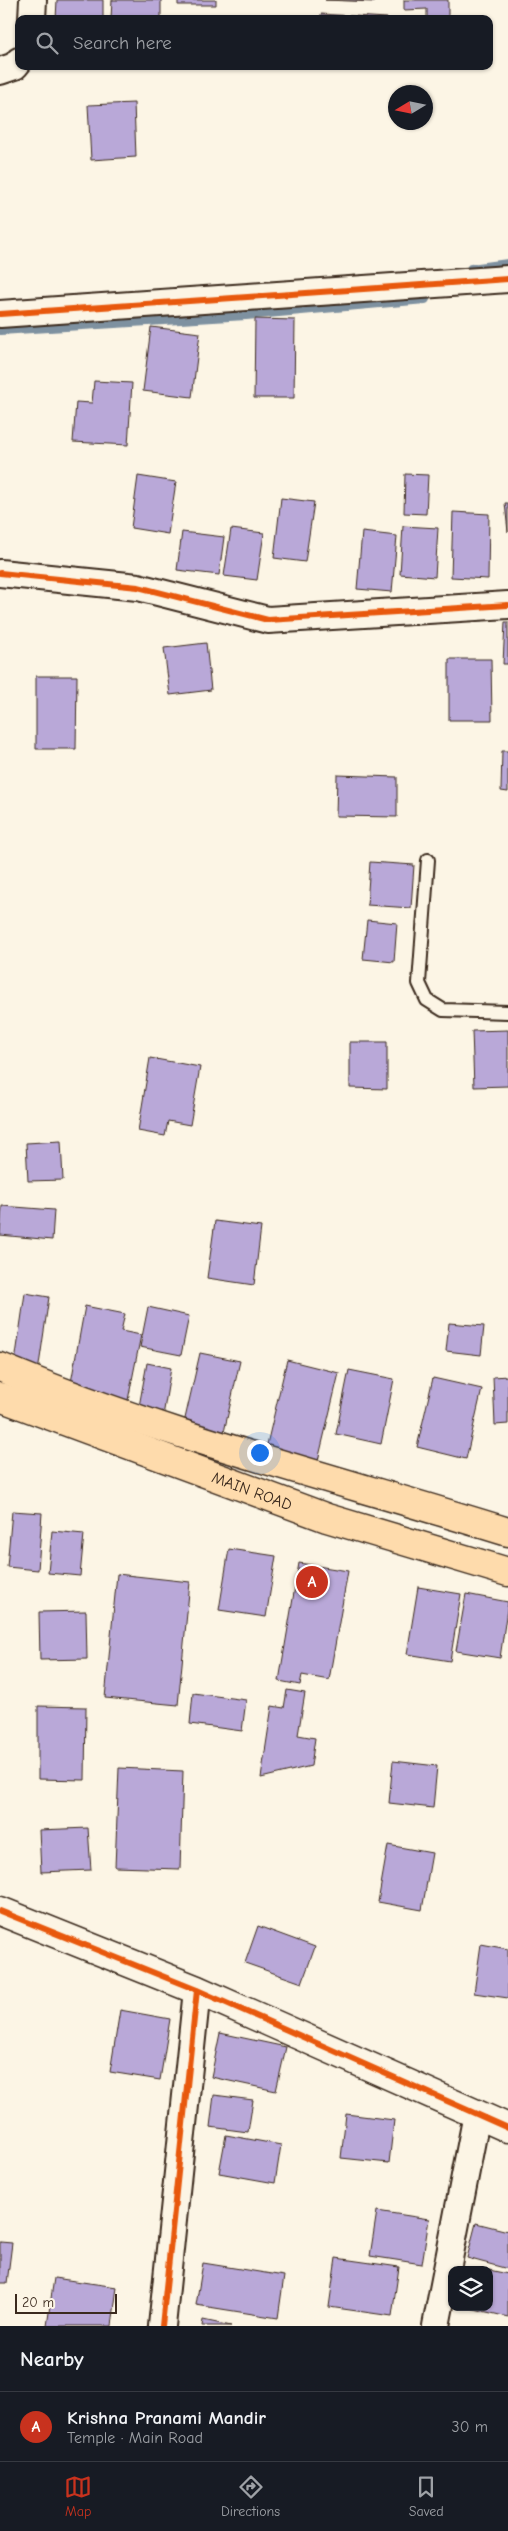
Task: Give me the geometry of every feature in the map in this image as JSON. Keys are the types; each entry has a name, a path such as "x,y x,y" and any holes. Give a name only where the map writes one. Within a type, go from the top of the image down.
{"main road":[{"name":"MAIN ROAD","path":"0,1367 64,1394 169,1429 508,1532"},
{"name":"MAIN ROAD","path":"0,1397 328,1518 508,1572"}],"street":[{"path":"32,15 33,0"},
{"path":"0,71 15,66"},
{"path":"0,314 508,279"},
{"path":"0,573 138,586 268,620 508,605"},
{"path":"0,1911 197,1990 508,2128"},
{"path":"162,2326 197,1990"},
{"path":"436,2326 477,2114"}],"lane":[{"path":"428,860 419,983 427,1000 443,1010 508,1012"}],"building":[{"path":"57,0 103,0 103,15 56,15"},
{"path":"112,0 161,0 161,15 111,15"},
{"path":"178,0 216,0 216,5 178,5"},
{"path":"325,0 374,0 374,2"},
{"path":"404,0 448,0 448,15 427,15 427,9 404,10"},
{"path":"134,103 136,157 91,160 88,105"},
{"path":"255,319 295,320 294,398 254,398"},
{"path":"151,327 200,333 192,397 143,391"},
{"path":"94,381 132,383 128,445 73,442 76,402 92,403"},
{"path":"405,474 428,475 426,514 404,513"},
{"path":"138,476 176,482 168,534 131,528"},
{"path":"281,498 314,502 305,562 274,558"},
{"path":"505,503 508,503 508,532"},
{"path":"453,512 489,514 488,579 451,577"},
{"path":"403,526 438,528 435,577 400,574"},
{"path":"231,529 264,533 257,580 224,576"},
{"path":"182,532 224,537 219,575 177,570"},
{"path":"362,532 397,536 392,592 357,589"},
{"path":"505,622 508,622 508,664 503,664"},
{"path":"206,643 211,690 170,695 164,648"},
{"path":"449,659 491,659 492,720 449,720"},
{"path":"36,676 77,676 76,749 36,749"},
{"path":"502,751 508,751 508,792 501,791"},
{"path":"337,775 397,777 397,817 336,816"},
{"path":"370,862 414,865 411,908 367,905"},
{"path":"367,920 397,923 394,962 363,959"},
{"path":"508,1030 508,1086 474,1087 472,1031"},
{"path":"350,1042 387,1042 387,1089 350,1088"},
{"path":"150,1058 200,1067 190,1125 168,1121 165,1136 138,1131"},
{"path":"61,1141 63,1180 28,1181 26,1143"},
{"path":"2,1206 54,1210 52,1240 0,1235"},
{"path":"215,1221 261,1227 254,1285 207,1278"},
{"path":"25,1293 49,1297 38,1372 14,1369"},
{"path":"85,1306 125,1314 121,1331 141,1335 128,1400 70,1388"},
{"path":"148,1307 189,1316 181,1355 140,1347"},
{"path":"449,1323 484,1326 481,1355 446,1351"},
{"path":"200,1353 240,1361 224,1432 184,1423"},
{"path":"287,1360 339,1373 316,1469 264,1457"},
{"path":"147,1363 171,1368 163,1416 138,1412"},
{"path":"349,1370 394,1379 381,1444 336,1434"},
{"path":"508,1376 508,1424 495,1425 493,1377"},
{"path":"433,1378 482,1389 466,1459 417,1447"},
{"path":"12,1511 42,1513 38,1570 7,1567"},
{"path":"52,1531 84,1534 80,1576 48,1573"},
{"path":"229,1549 276,1556 266,1617 219,1610"},
{"path":"299,1563 348,1571 329,1680 302,1675 300,1685 279,1681"},
{"path":"117,1574 190,1582 178,1705 105,1698"},
{"path":"418,1587 461,1594 450,1661 407,1654"},
{"path":"466,1594 508,1602 500,1658 456,1651"},
{"path":"86,1611 87,1659 40,1660 39,1612"},
{"path":"287,1690 305,1693 298,1735 315,1738 311,1766 261,1778 272,1706 284,1708"},
{"path":"193,1693 246,1700 242,1731 190,1724"},
{"path":"38,1706 86,1707 85,1780 38,1779"},
{"path":"393,1761 437,1766 433,1808 389,1803"},
{"path":"119,1768 183,1771 180,1869 115,1867"},
{"path":"88,1828 91,1870 41,1872 39,1830"},
{"path":"388,1845 432,1853 422,1910 378,1902"},
{"path":"258,1926 315,1947 302,1983 245,1963"},
{"path":"481,1944 508,1949 508,1998 474,1993"},
{"path":"120,2010 170,2019 160,2080 110,2072"},
{"path":"220,2033 286,2047 276,2091 211,2077"},
{"path":"214,2095 253,2100 248,2132 210,2127"},
{"path":"346,2114 394,2120 389,2163 341,2158"},
{"path":"226,2135 281,2145 275,2183 219,2173"},
{"path":"377,2211 429,2219 422,2264 370,2256"},
{"path":"476,2223 508,2231 508,2269 467,2258"},
{"path":"0,2242 12,2243 7,2283 0,2283"},
{"path":"336,2258 399,2267 392,2316 329,2307"},
{"path":"203,2263 284,2276 278,2318 196,2305"},
{"path":"493,2271 508,2274 508,2317 483,2311 493,2311"},
{"path":"54,2278 117,2287 112,2326 47,2326"},
{"path":"203,2320 231,2326 202,2326"}],"waterway":[{"path":"471,269 508,264"},
{"path":"0,330 246,315 425,299"}],"cycle path":[{"path":"0,314 508,279"},
{"path":"0,573 138,587 268,620 508,605"},
{"path":"0,1911 197,1990 508,2128"},
{"path":"162,2326 197,1990"}],"place":[{"name":"Krishna Pranami Mandir","path":"312,1582"}]}
